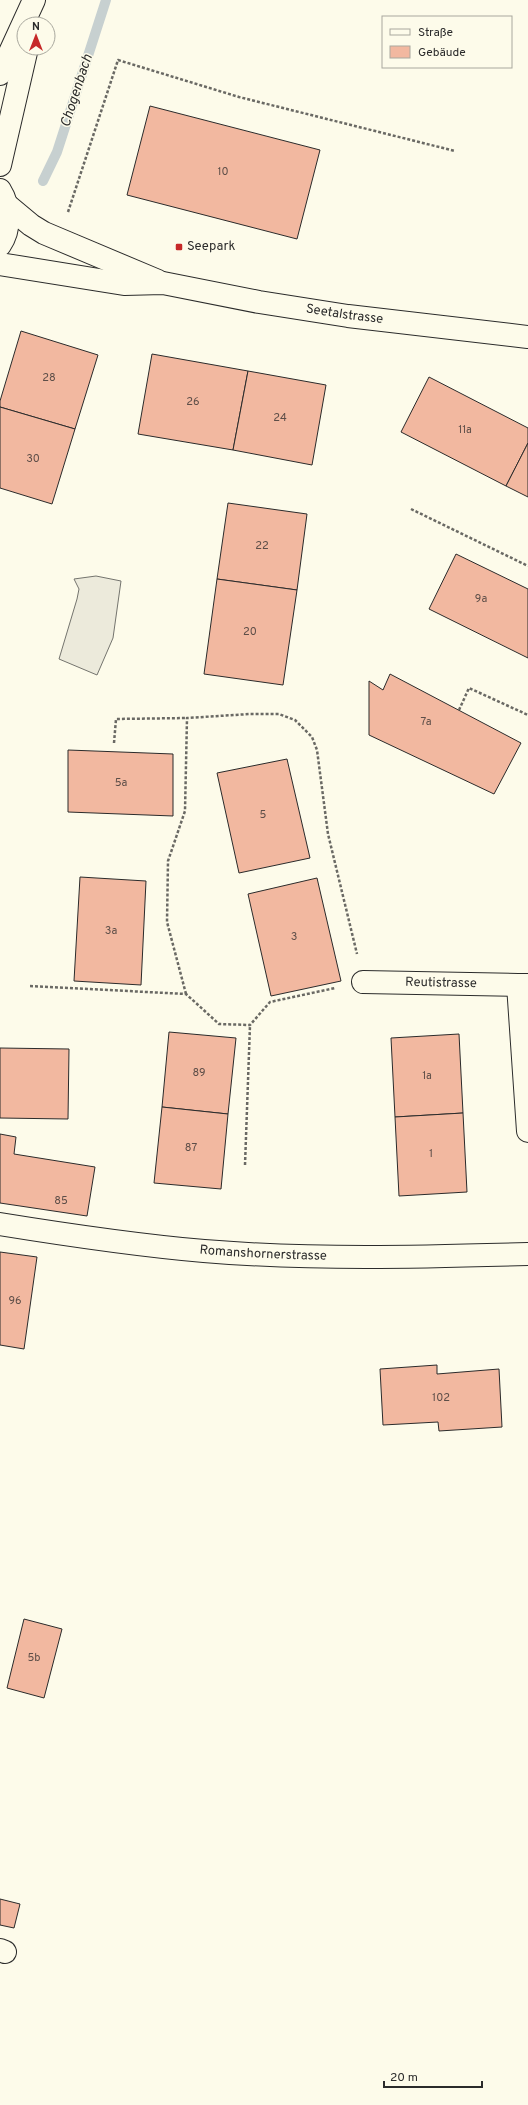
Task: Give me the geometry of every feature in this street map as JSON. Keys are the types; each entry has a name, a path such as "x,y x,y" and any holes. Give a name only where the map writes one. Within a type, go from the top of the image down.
{"street":[{"path":"33,16 35,0"},
{"path":"0,74 35,0"},
{"path":"0,166 25,56"},
{"path":"0,245 7,231 3,198"},
{"name":"Seetalstrasse","path":"3,198 30,225 44,233 163,283 259,302 348,316 528,337"},
{"name":"Seetalstrasse","path":"0,264 124,284 163,283"},
{"name":"Reutistrasse","path":"363,982 523,985 528,1131"},
{"name":"Romanshornerstrasse","path":"0,1224 70,1235 204,1251 331,1256 528,1254"}],"path":[{"path":"67,215 118,60 239,97 454,151"},
{"path":"411,509 528,566"},
{"path":"459,710 469,688 528,716"},
{"path":"114,743 116,718 187,718 250,714 278,714 295,720 312,736 316,750 328,834 363,982 270,1002 250,1025 245,1165"},
{"path":"187,718 185,811 168,861 167,922 186,994 219,1024 250,1025"},
{"path":"30,986 186,994"}],"shaded area":[{"path":"96,576 121,581 113,638 97,675 59,659 79,589 74,579"}],"building":[{"path":"150,106 320,150 297,239 127,195"},
{"path":"21,331 98,355 75,429 0,407 0,401"},
{"path":"152,354 248,371 233,450 138,434"},
{"path":"248,371 326,385 312,465 233,450"},
{"path":"429,377 528,428 528,443 506,486 401,432"},
{"path":"0,407 75,429 52,504 0,488"},
{"path":"528,443 528,497 506,486"},
{"path":"228,503 307,514 297,590 217,579"},
{"path":"456,554 528,589 528,658 429,609"},
{"path":"217,579 297,590 283,685 204,674"},
{"path":"390,674 521,743 494,794 369,735 369,681 383,690"},
{"path":"68,750 173,754 173,816 68,812"},
{"path":"287,759 310,858 239,873 217,773"},
{"path":"80,877 146,881 141,985 74,981"},
{"path":"317,878 341,981 271,996 248,894"},
{"path":"169,1032 236,1038 228,1114 162,1107"},
{"path":"459,1034 463,1113 395,1117 391,1038"},
{"path":"0,1048 69,1049 68,1119 0,1118"},
{"path":"162,1107 228,1114 221,1189 154,1183"},
{"path":"463,1113 467,1192 399,1196 395,1117"},
{"path":"0,1134 16,1137 14,1154 95,1167 87,1216 0,1203"},
{"path":"0,1252 37,1257 24,1349 0,1345"},
{"path":"437,1365 437,1374 499,1369 502,1427 439,1431 438,1422 383,1425 380,1369"},
{"path":"24,1619 62,1629 44,1698 7,1688"},
{"path":"0,1899 20,1904 14,1928 0,1925"}],"waterway":[{"name":"Chogenbach","path":"43,181 57,152 106,0"}],"place":[{"name":"Seepark","path":"179,247"}]}
